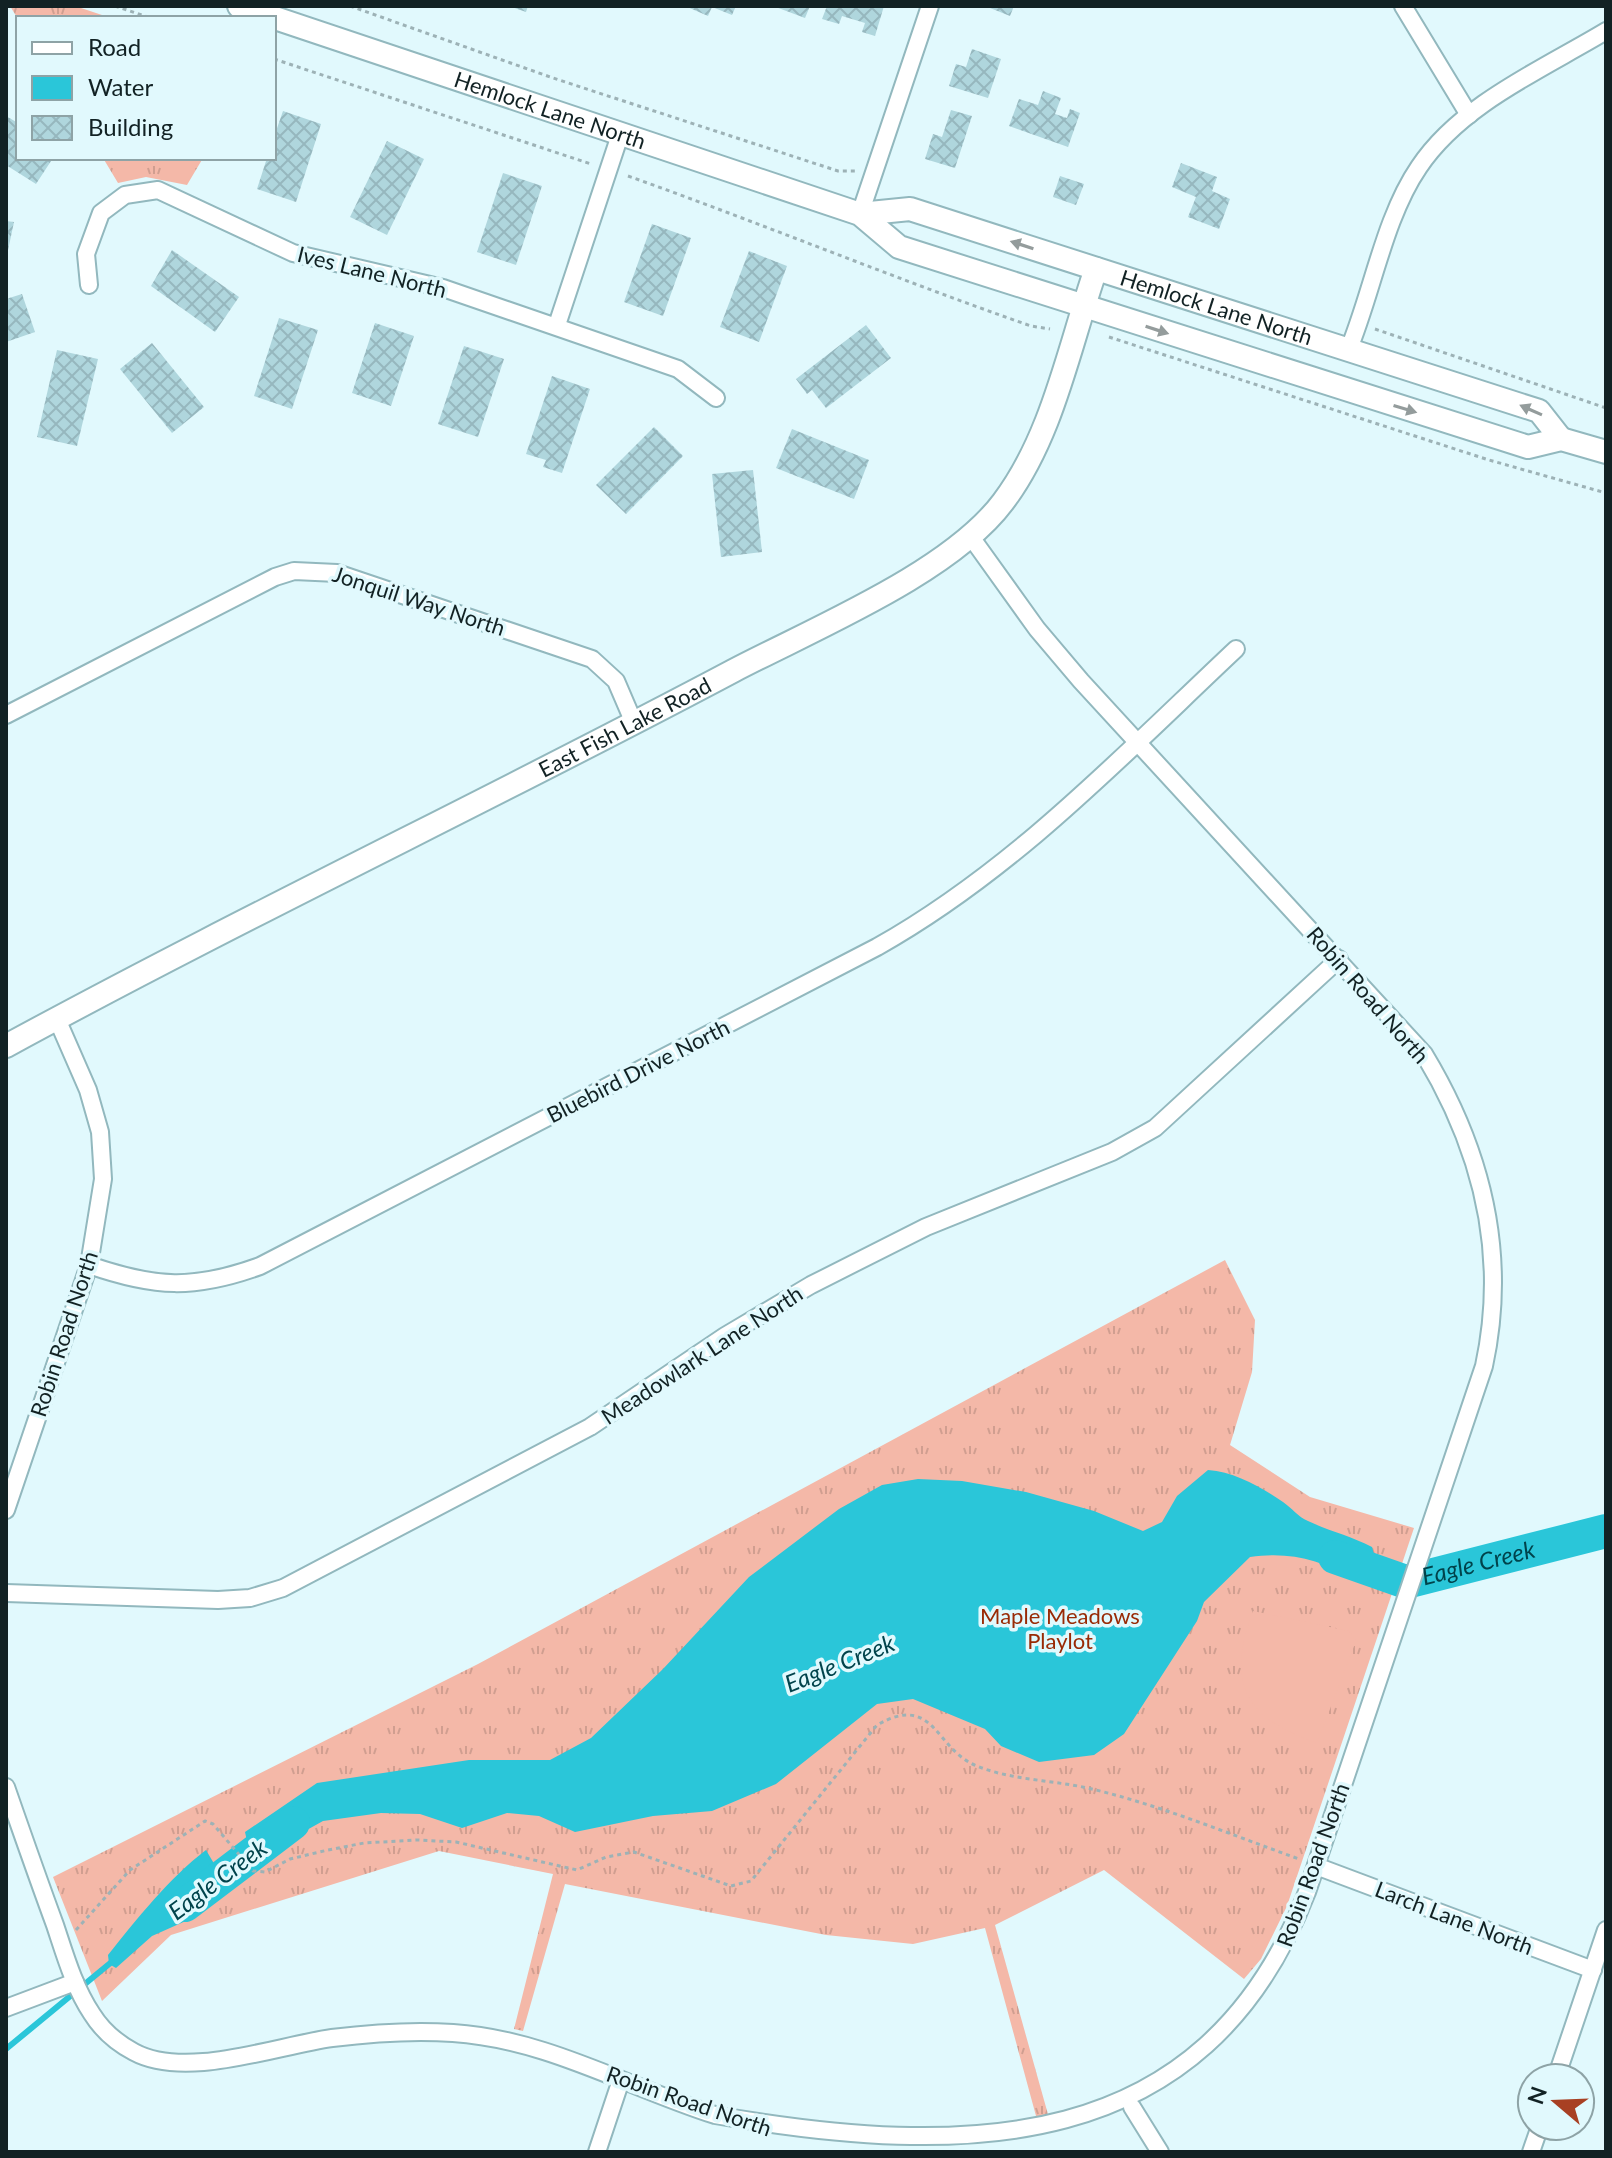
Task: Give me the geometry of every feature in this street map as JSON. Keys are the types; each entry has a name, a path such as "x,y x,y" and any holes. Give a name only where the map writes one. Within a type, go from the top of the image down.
{"main road":[{"name":"Hemlock Lane North","path":"239,6 279,12 620,135 860,214 899,247 1528,447 1561,439 1606,452"},
{"name":"Hemlock Lane North","path":"860,214 910,209 1539,411 1561,439"},
{"name":"East Fish Lake Road","path":"6,1046 634,723 951,553 971,537 1003,502 1027,464 1045,424 1096,269"}],"street":[{"path":"860,214 930,6"},
{"path":"1403,6 1469,115"},
{"path":"1348,351 1399,207 1417,169 1440,139 1469,115 1606,31"},
{"path":"557,325 620,135"},
{"name":"Ives Lane North","path":"89,285 86,254 101,213 125,195 158,190 293,253 443,288 678,369 716,398"},
{"name":"Robin Road North","path":"971,537 1037,629 1424,1054 1452,1100 1471,1148 1485,1198 1493,1251 1493,1303 1484,1366 1289,1941 1262,1987 1229,2030 1189,2067 1132,2107 1095,2125 1042,2142"},
{"name":"Jonquil Way North","path":"6,715 275,577 315,569 337,573 592,659 616,681 634,723"},
{"name":"Bluebird Drive North","path":"89,1265 171,1285 207,1283 260,1266 921,922 1028,843 1236,649"},
{"name":"Meadowlark Lane North","path":"6,1593 218,1600 250,1598 283,1588 590,1427 734,1330 811,1285 926,1227 1112,1152 1155,1128 1339,959"},
{"name":"Robin Road North","path":"6,1510 89,1265 103,1179 100,1132 76,1058 57,1019"},
{"name":"Robin Road North","path":"6,1787 75,1982 93,2017 113,2038 157,2061 201,2062 390,2032 451,2033 513,2041 718,2116 819,2141 911,2152 989,2151"},
{"name":"Larch Lane North","path":"1316,1866 1593,1970"},
{"path":"1561,2062 1606,1930"},
{"path":"6,2008 75,1982"},
{"path":"597,2152 621,2080"},
{"path":"1132,2107 1160,2152"}],"path":[{"path":"115,6 145,16"},
{"path":"276,60 591,164"},
{"path":"628,176 764,225 889,276 1031,326 1050,329"},
{"path":"1109,337 1489,460 1606,493"},
{"path":"61,1944 130,1870 205,1821 213,1824 253,1871 265,1872 290,1859 364,1843 417,1840 456,1842 577,1870 606,1857 634,1852 731,1886 751,1881 877,1725 892,1716 912,1714 927,1720 973,1765 1140,1801 1316,1866"}],"green space":[{"path":"10,6 75,6 105,16 16,16"},
{"path":"104,160 202,160 187,185 146,177 118,183"},
{"name":"Maple Meadows Playlot","path":"1225,1260 1255,1320 1252,1372 1230,1445 1310,1497 1414,1528 1287,1906 1261,1959 1244,1979 1104,1870 995,1925 1051,2125 1039,2127 985,1928 913,1944 826,1935 565,1884 523,2031 514,2029 553,1874 439,1851 171,1935 102,2001 53,1877 478,1664"},
{"path":"1253,1611 1349,1631 1356,1641 1317,1743 1272,1722 1248,1695 1242,1678 1241,1659"}],"water":[{"path":"1208,1470 1247,1481 1283,1502 1304,1519 1372,1547 1379,1572 1356,1579 1330,1567 1292,1556 1250,1557 1204,1602 1197,1621 1124,1734 1094,1755 1039,1762 1001,1746 985,1729 913,1699 877,1704 776,1784 712,1811 653,1816 575,1832 539,1816 507,1813 462,1828 420,1814 381,1813 323,1821 260,1856 247,1841 245,1832 317,1783 469,1760 550,1760 591,1738 663,1669 749,1577 839,1509 882,1485 918,1479 962,1481 1026,1492 1094,1511 1143,1531 1162,1522 1177,1496"},
{"path":"206,1850 226,1884 188,1920 152,1936 116,1968 109,1964 108,1955 142,1913 179,1873"}],"building":[{"path":"509,6 528,6 526,12"},
{"path":"685,6 736,6 732,15 712,7 708,16"},
{"path":"773,6 810,6 805,18"},
{"path":"827,6 884,6 875,36 862,32 865,23 842,16 839,24 822,19"},
{"path":"985,6 1014,6 1010,16"},
{"path":"972,49 1001,59 988,98 949,86 956,64 966,67"},
{"path":"1043,91 1061,98 1055,114 1067,118 1070,109 1080,113 1068,147 1009,126 1019,99 1038,105"},
{"path":"951,110 972,116 955,168 925,159 933,134 942,137"},
{"path":"283,111 321,124 296,202 257,189 266,160 276,160 276,131"},
{"path":"6,116 16,122 16,160 52,160 36,184 6,165"},
{"path":"387,141 424,159 387,235 350,217"},
{"path":"1181,163 1217,177 1212,191 1230,199 1219,229 1188,217 1196,197 1172,187"},
{"path":"503,173 542,186 516,265 477,252"},
{"path":"1060,176 1084,184 1076,205 1053,197"},
{"path":"6,221 14,222 7,255 6,254"},
{"path":"652,224 691,238 663,316 624,302"},
{"path":"172,250 239,297 215,332 151,286"},
{"path":"749,251 787,266 759,342 720,327"},
{"path":"22,294 35,332 6,342 6,299"},
{"path":"279,318 318,330 292,409 254,396"},
{"path":"375,323 414,336 391,406 352,393"},
{"path":"866,325 891,358 826,408 812,390 807,394 796,379"},
{"path":"152,343 204,407 172,433 120,369"},
{"path":"464,346 504,359 478,437 438,424"},
{"path":"57,350 98,359 77,446 37,437"},
{"path":"552,376 590,389 562,473 543,467 546,460 526,454"},
{"path":"654,427 683,456 626,514 596,485"},
{"path":"792,429 869,460 854,499 776,468"},
{"path":"753,470 762,552 721,557 712,474"}],"waterway":[{"name":"Eagle Creek","path":"1335,1557 1406,1582 1606,1531"},
{"name":"Eagle Creek","path":"185,1905 293,1823"},
{"name":"Eagle Creek","path":"6,2049 114,1960"}]}
